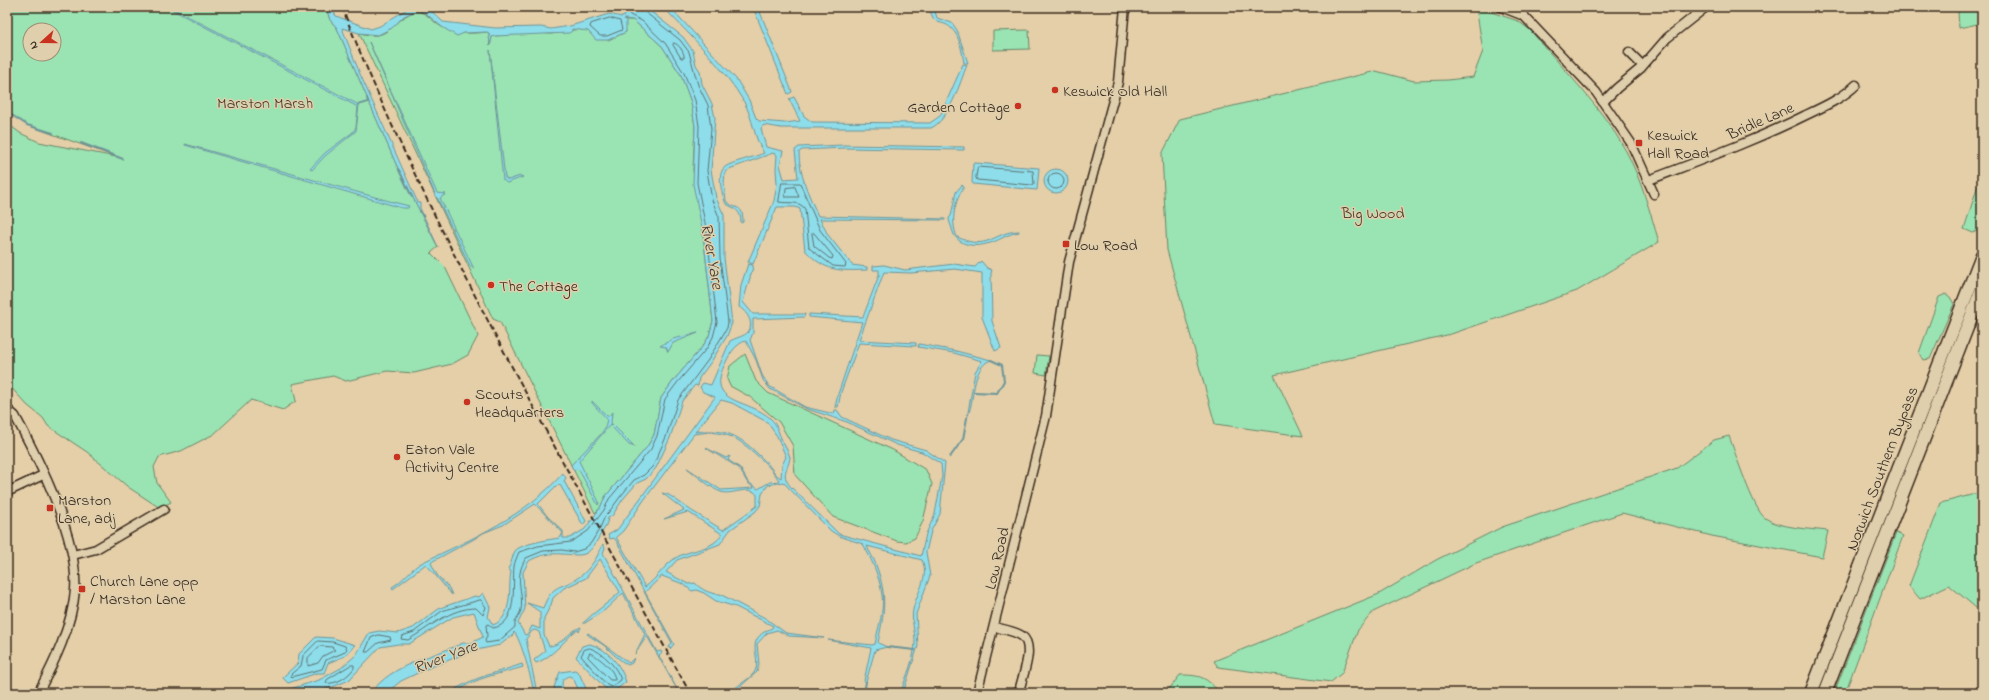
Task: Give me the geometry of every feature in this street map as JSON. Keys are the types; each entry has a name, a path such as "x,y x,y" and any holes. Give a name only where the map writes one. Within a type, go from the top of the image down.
{"highway":[{"name":"Norwich Southern Bypass","path":"1811,693 1982,255"},
{"name":"Norwich Southern Bypass","path":"1825,693 1982,289"}],"street":[{"name":"Low Road","path":"977,693 1046,416 1069,262 1118,82 1125,7"},
{"path":"1501,7 1524,16 1579,74 1603,102 1631,143 1654,194"},
{"path":"1603,102 1641,68 1642,65 1674,32 1706,7"},
{"path":"1629,52 1642,65"},
{"name":"Bridle Lane","path":"1649,180 1732,148 1788,124 1845,96 1856,85"},
{"path":"9,410 24,433 43,475 65,526 73,555 75,590 70,618 59,648 38,693"},
{"path":"7,492 43,475"},
{"path":"73,555 96,549 164,509"},
{"path":"994,627 1021,636 1027,642 1028,650 1020,688"}],"green space":[{"name":"Marston Marsh","path":"7,7 326,7 330,20 337,28 396,164 438,247 431,253 445,267 478,336 468,355 452,364 414,373 387,371 346,381 333,376 292,384 296,401 283,410 251,400 214,434 181,451 159,457 154,467 157,483 171,502 160,508 128,487 87,452 48,426 43,418 27,405 7,383 7,123 20,133 39,142 116,157 27,125 7,112"},
{"name":"Big Wood","path":"1476,7 1518,21 1530,30 1593,103 1616,134 1626,151 1645,196 1659,242 1577,291 1451,334 1274,375 1303,436 1215,424 1167,250 1162,154 1180,119 1376,71 1414,81 1448,80 1473,77 1483,51"},
{"path":"1967,7 1982,7 1982,23 1959,28 1958,12"},
{"path":"416,11 424,14 442,27 453,31 470,33 487,32 489,33 490,46 492,37 494,36 537,33 551,34 579,29 588,31 595,37 608,40 626,32 623,20 633,20 662,46 681,75 691,102 695,126 693,170 703,233 713,321 709,336 703,346 661,398 654,435 647,447 605,497 600,508 595,513 500,322 493,319 359,33 368,35 383,34 406,16"},
{"path":"1029,30 1030,49 993,50 993,31"},
{"path":"1982,172 1982,228 1973,233 1964,229"},
{"path":"1946,294 1950,297 1954,304 1930,359 1923,360 1919,353 1939,297"},
{"path":"745,354 756,381 768,393 893,450 926,470 932,484 923,521 915,538 906,542 897,541 833,517 795,475 793,446 779,422 750,397 730,386 727,379 730,366"},
{"path":"1037,355 1049,356 1046,375 1035,373"},
{"path":"1729,436 1750,492 1760,513 1765,518 1778,524 1795,528 1828,531 1822,557 1712,536 1622,513 1476,563 1373,612 1358,630 1342,673 1331,682 1218,667 1214,661 1379,594 1436,560 1502,527 1677,468 1714,440"},
{"path":"1982,492 1982,613 1949,585 1920,599 1909,586 1941,503"},
{"path":"1896,533 1903,536 1845,693 1834,693"},
{"path":"1180,675 1198,676 1203,678 1211,683 1220,693 1166,693"}],"water":[{"path":"167,7 170,7 359,105 356,131 325,156 312,170 310,169 325,153 353,132 356,127 358,107"},
{"name":"River Yare","path":"326,7 331,7 336,16 371,29 380,26 410,7 427,7 443,22 495,28 541,27 551,29 570,26 609,14 622,17 625,16 624,12 612,7 645,7 683,37 693,51 696,65 700,71 702,84 712,104 715,118 711,170 716,198 724,215 724,258 732,323 727,336 699,378 698,386 695,385 682,401 670,438 656,468 646,479 637,483 623,499 612,516 608,518 607,524 590,550 587,553 579,555 549,554 529,561 523,572 525,609 518,623 525,635 528,634 532,626 540,629 540,612 527,603 543,608 550,594 554,590 579,577 587,571 603,544 605,548 603,553 657,652 661,651 662,653 659,656 679,693 647,636 635,654 645,634 623,593 605,610 583,623 620,592 600,559 586,578 564,588 553,598 544,618 544,635 549,646 557,644 581,627 579,632 578,630 574,632 551,654 536,663 534,660 545,651 539,632 535,630 532,631 526,639 537,693 534,693 523,651 514,632 513,635 500,645 472,651 426,669 401,681 386,693 371,693 390,675 414,662 463,643 471,643 483,637 474,612 453,617 409,644 380,647 349,680 335,686 313,693 277,693 319,680 341,668 356,655 369,633 379,631 398,633 413,628 440,608 475,596 479,597 483,593 490,607 488,617 493,625 500,621 507,609 509,601 511,571 508,569 515,551 518,548 529,544 560,538 563,533 563,538 570,538 585,529 600,508 605,497 647,447 654,435 661,398 703,346 709,336 713,321 703,233 693,184 695,126 691,102 681,75 662,46 633,20 624,19 626,21 626,32 608,40 596,40 588,31 572,29 569,33 494,36 492,37 490,46 489,33 487,32 464,33 457,36 442,27 424,12 416,11 404,16 392,28 378,35 359,33 342,28 360,74 418,203 420,203 420,208 438,247 396,164 337,28 330,20"},
{"path":"663,7 670,7 737,80 749,100 756,118 759,121 785,123 800,121 789,99 794,97 804,116 812,122 930,123 940,116 963,64 967,65 948,109 937,124 931,128 781,128 764,125 761,128 766,147 783,151 780,165 784,179 798,178 795,150 799,147 843,145 964,147 964,150 844,148 802,150 799,152 799,160 803,177 818,216 945,220 820,219 828,235 852,265 867,267 867,270 840,270 833,269 819,263 805,250 800,209 795,207 777,207 753,264 748,262 774,201 777,184 777,155 773,153 729,169 725,172 724,183 726,201 742,212 743,222 741,223 739,213 733,207 726,204 720,179 722,170 728,165 764,153 758,141 747,108 736,90 717,65"},
{"path":"753,7 758,7 791,89 792,92 788,94"},
{"path":"934,8 937,18 952,23 957,30 968,63 964,63 960,44 954,31 948,25 934,19 930,9"},
{"path":"369,42 437,193 446,194 440,198 474,269 470,266 438,199 435,196"},
{"path":"490,50 505,178 508,180 520,176 523,177 507,183 503,180"},
{"path":"185,144 409,206 408,208 402,208"},
{"path":"973,164 1039,168 1037,190 973,184"},
{"path":"1056,169 1065,172 1068,181 1065,190 1056,193 1047,190 1044,181 1047,172"},
{"path":"962,185 964,187 958,198 954,211 954,224 957,237 976,243 990,240 1002,234 1019,232 1010,234 994,242 981,245 970,245 960,241 954,234 949,218 951,216 956,192"},
{"path":"981,261 987,268 992,270 992,321 1001,348 995,351 982,317 982,273 955,269 911,273 884,272 859,340 916,343 916,346 859,343 841,392 838,407 835,407 862,322 809,317 809,314 863,317 879,275 879,270 873,270 873,266 884,265 905,270 954,264 975,267"},
{"path":"748,264 753,265 743,302 753,314 805,314 804,317 753,319 753,333 750,340 762,375 769,386 805,407 834,414 835,410 837,410 842,417 891,440 926,450 945,463 940,514 931,531 926,552 930,576 916,614 918,646 903,693 901,692 915,647 913,610 922,585 924,567 922,560 867,546 875,562 882,586 884,604 878,643 887,647 875,650 866,682 864,681 871,648 828,640 872,645 875,644 881,614 882,593 871,559 863,544 839,536 831,531 783,482 768,485 762,494 760,506 755,512 730,530 720,544 677,560 666,572 688,584 695,583 706,591 720,594 765,618 786,633 824,638 789,636 777,630 767,633 757,644 759,664 757,672 735,691 734,689 754,673 757,661 755,644 763,633 773,626 736,607 716,601 704,593 696,590 692,591 683,584 662,576 645,592 674,644 670,649 669,647 672,643 617,542 614,538 610,539 608,535 617,530 715,397 703,392 700,387 703,383 711,385 730,341 745,335 750,329 751,325 749,318 739,307 741,285","holes":["746,341 756,360 763,380 770,389 807,409 847,422 897,445 922,452 941,464 942,476 935,514 926,534 921,556 839,534 790,486 787,482 785,474 790,457 775,424 762,412 732,399 724,393 720,386 720,376 728,359 734,349","721,400 732,403 767,422 777,436 786,457 782,465 781,478 750,447 735,436 718,431 695,432","713,432 732,437 751,450 765,463 779,481 770,482 758,489 748,482 740,468 728,460 730,456 726,458 706,448 739,468 747,482 754,488 721,490 687,468 718,491 730,493 750,490 754,492 757,495 757,506 723,530 669,495 662,493 684,510 664,519 688,512 722,534 709,546 674,559 654,580 645,587 616,537 623,531 644,500 694,434"]},
{"path":"698,333 673,343 668,352 666,347 660,346 673,339"},
{"path":"919,344 991,360 980,370 977,377 970,411 967,418 975,372 982,361 954,353 918,347"},
{"path":"592,401 607,416 609,416 612,412 611,423 635,447 629,445 610,425 579,461 599,502 598,505 579,470 576,469 574,471 571,465 605,428 607,419 592,403"},
{"path":"563,473 566,478 564,481 586,521 583,525 560,485 556,486 538,504 548,517 563,531 563,533 535,504 503,525 483,533 431,563 437,575 449,588 452,595 426,564 393,589 392,587 423,562 479,535 516,514 549,488"},
{"path":"588,633 629,663 634,658 632,663 628,665 616,657 604,645 587,634"},
{"path":"316,637 333,638 355,645 345,656 328,663 324,673 317,673 288,683 283,678 284,676 298,663 299,654"},
{"path":"590,644 597,646 613,658 621,670 626,682 617,689 611,691 605,688 576,657 582,646"},
{"path":"522,664 523,667 479,680 471,683 456,693 450,693 476,679"},
{"path":"575,670 579,673 588,693 580,693 573,678 569,676 564,679 562,683 565,693 556,693 554,687 560,672"}],"waterway":[{"path":"358,105 368,102 367,98"},
{"path":"7,112 27,125 53,133"},
{"path":"81,143 123,159"},
{"path":"399,170 412,197"},
{"path":"420,211 423,217"},
{"path":"974,392 997,393 1004,381 1002,365 991,360"},
{"path":"950,457 963,439 967,418"},
{"path":"887,647 915,650"},
{"path":"864,693 866,682"}],"railway":[{"path":"342,7 370,76 401,144 466,278 604,538 690,693"}],"place":[{"name":"Keswick Old Hall","path":"1055,90"},
{"name":"Garden Cottage","path":"1018,106"},
{"name":"Keswick Hall Road","path":"1639,143"},
{"name":"Low Road","path":"1066,244"},
{"name":"The Cottage","path":"491,285"},
{"name":"Scouts Headquarters","path":"467,402"},
{"name":"Eaton Vale Activity Centre","path":"397,457"},
{"name":"Marston Lane, adj","path":"50,508"},
{"name":"Church Lane opp / Marston Lane","path":"82,589"}]}
